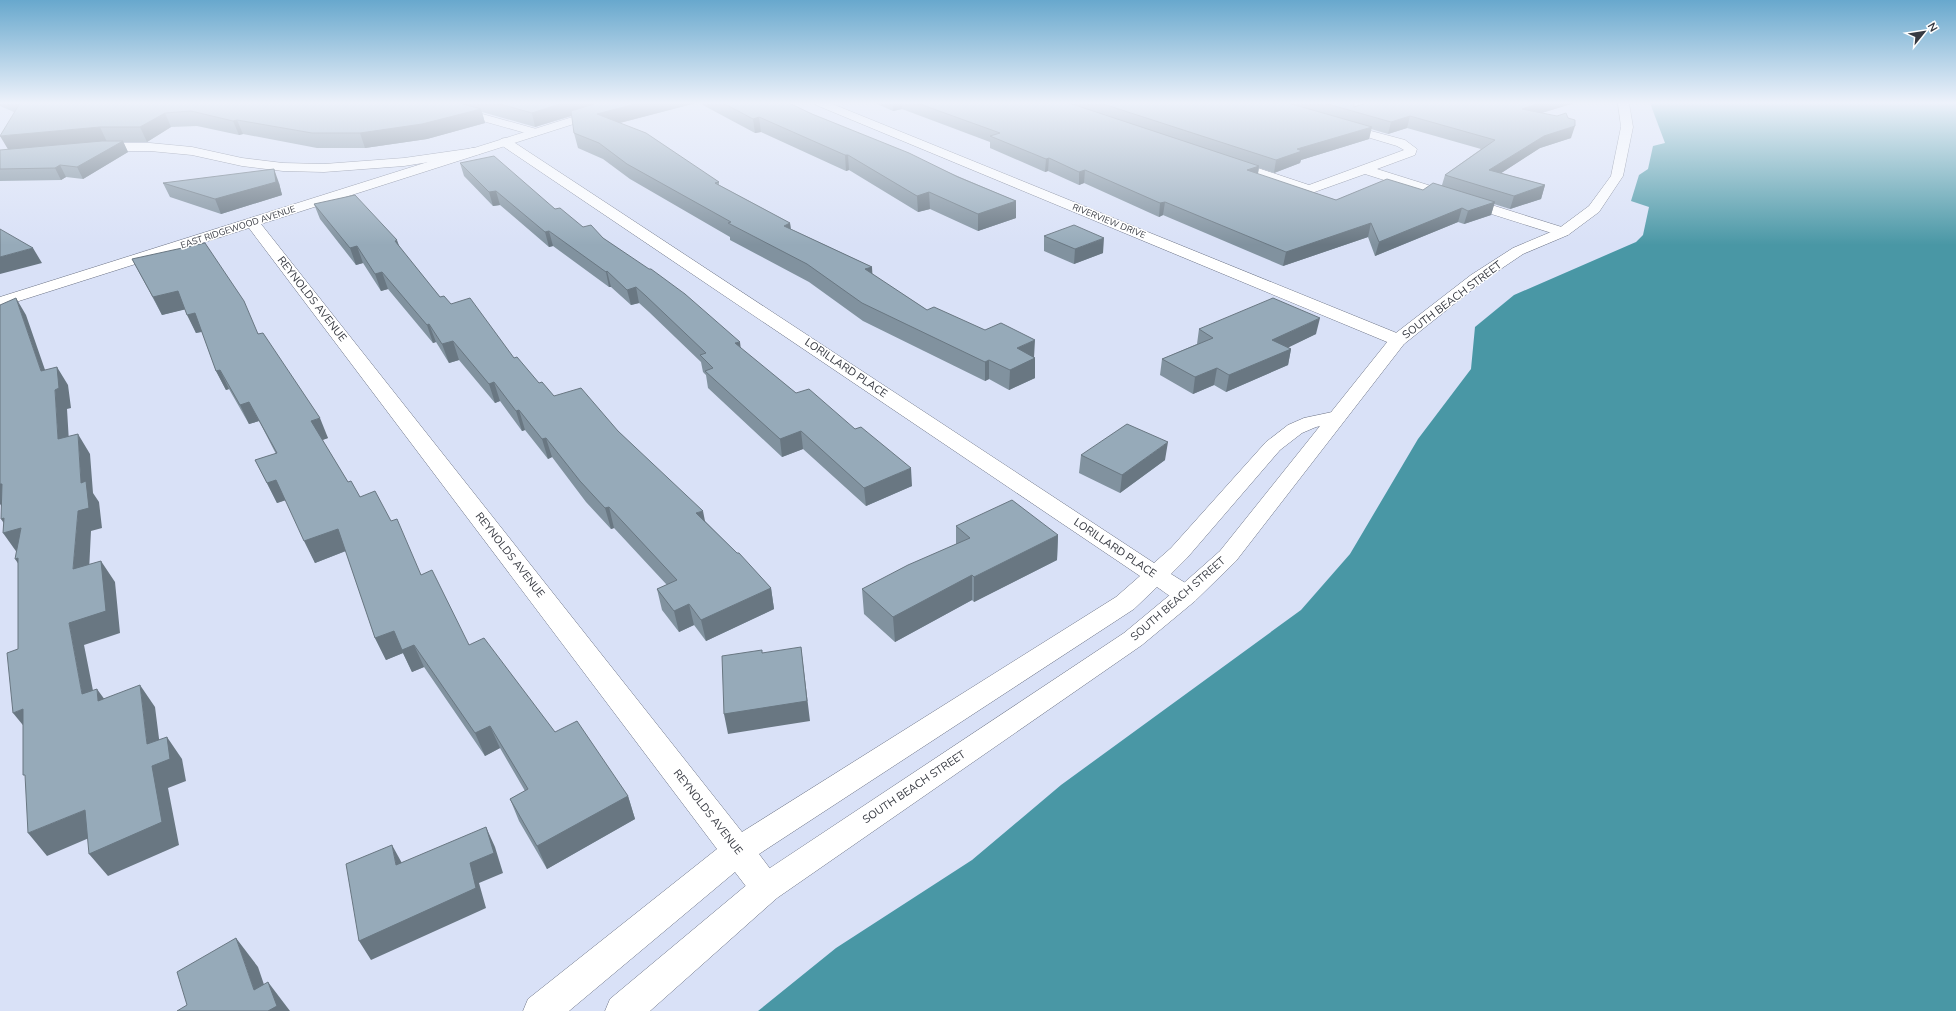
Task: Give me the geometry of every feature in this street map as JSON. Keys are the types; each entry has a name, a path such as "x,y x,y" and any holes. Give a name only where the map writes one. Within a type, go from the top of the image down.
{"street":[{"path":"183,150 242,162 276,166 324,168 404,162 476,151"},
{"name":"LORILLARD PLACE","path":"517,150 1186,594"},
{"name":"RIVERVIEW DRIVE","path":"935,150 1398,340"},
{"path":"1219,160 1309,190 1411,152 1411,150"},
{"name":"SOUTH BEACH STREET","path":"623,1011 766,888 1133,639 1186,594 1228,556 1398,340 1434,310 1483,274 1518,251 1563,232 1594,210 1617,176 1622,150"},
{"name":"EAST RIDGEWOOD AVENUE","path":"0,302 476,151"},
{"path":"1364,169 1563,232"},
{"name":"REYNOLDS AVENUE","path":"253,223 766,888"},
{"path":"541,1011 738,850 1125,603 1178,554 1273,446 1295,429 1311,422 1337,417"}],"water":[{"path":"1652,150 1956,150 1956,1011 758,1011 836,948 972,860 1061,785 1301,610 1350,554 1418,439 1471,369 1475,327 1514,295 1636,242 1643,235 1649,207 1631,201 1639,175 1648,169"}],"building":[{"path":"0,150 107,150 77,167 60,165 55,168 0,169"},
{"path":"609,150 672,150 719,182 715,183 790,223 784,226 872,267 865,269 927,310 934,307 985,330 1001,323 1035,340 1017,348 1035,358 1010,370 989,360 985,362 862,303 807,264 728,223 731,222 627,164"},
{"path":"834,150 902,150 958,177 1016,201 978,214 929,192 917,196 848,155"},
{"path":"1025,150 1211,150 1259,166 1247,170 1336,200 1387,179 1423,190 1433,183 1495,202 1468,211 1462,208 1379,242 1371,223 1286,252 1165,202 1160,203 1085,170 1079,172 1049,158 1046,159"},
{"path":"1246,150 1302,151 1276,160"},
{"path":"1480,150 1521,150 1489,170 1545,185 1514,196 1445,175"},
{"path":"494,156 555,209 560,208 583,227 591,225 603,238 651,269 685,294 740,342 735,343 796,393 809,389 855,429 861,427 911,468 864,488 801,431 780,439 705,371 713,368 700,355 706,353 636,287 627,290 607,271 606,272 549,231 545,232 496,191 489,192 460,163"},
{"path":"274,169 276,182 215,199 163,183"},
{"path":"355,195 397,240 395,241 440,297 444,296 451,304 470,298 514,358 517,357 539,383 542,382 554,396 581,388 618,431 703,511 696,513 737,553 739,553 771,588 701,620 689,604 674,611 657,589 677,580 609,507 605,508 580,481 546,438 542,439 519,410 516,411 494,382 489,384 453,341 442,344 429,324 427,325 382,272 375,274 357,246 350,248 314,204"},
{"path":"1074,225 1104,238 1075,249 1044,236"},
{"path":"0,229 33,248 0,257"},
{"path":"205,243 244,301 258,334 263,333 320,418 311,421 348,482 351,481 360,497 375,491 391,521 397,519 421,575 432,570 469,645 484,638 555,732 577,721 628,796 537,846 510,799 528,789 490,726 475,733 414,645 402,650 394,631 375,638 338,529 304,541 276,480 267,483 255,460 277,453 249,402 240,405 220,370 216,371 195,313 187,315 178,291 153,297 132,259"},
{"path":"16,298 41,371 57,367 59,388 55,390 58,439 78,434 81,483 86,481 89,508 78,511 73,569 101,561 106,611 69,623 82,694 97,689 98,701 140,685 147,744 167,737 170,759 152,766 162,822 89,854 85,810 28,833 25,775 23,775 23,709 13,713 7,653 18,649 18,558 15,559 21,528 3,533 4,518 1,519 2,484 0,484 0,305"},
{"path":"1273,298 1320,318 1272,340 1291,349 1229,375 1217,368 1195,377 1162,359 1213,338 1199,329"},
{"path":"1127,424 1168,442 1122,475 1081,455"},
{"path":"1012,500 1058,535 974,577 972,575 893,617 862,589 908,565 970,538 956,526"},
{"path":"801,647 807,701 724,714 722,656 762,650 762,653"},
{"path":"486,827 494,853 470,863 476,888 359,941 346,864 392,845 396,865"},
{"path":"236,938 254,990 268,982 277,1006 268,1011 177,1011 187,1005 177,972"}]}
